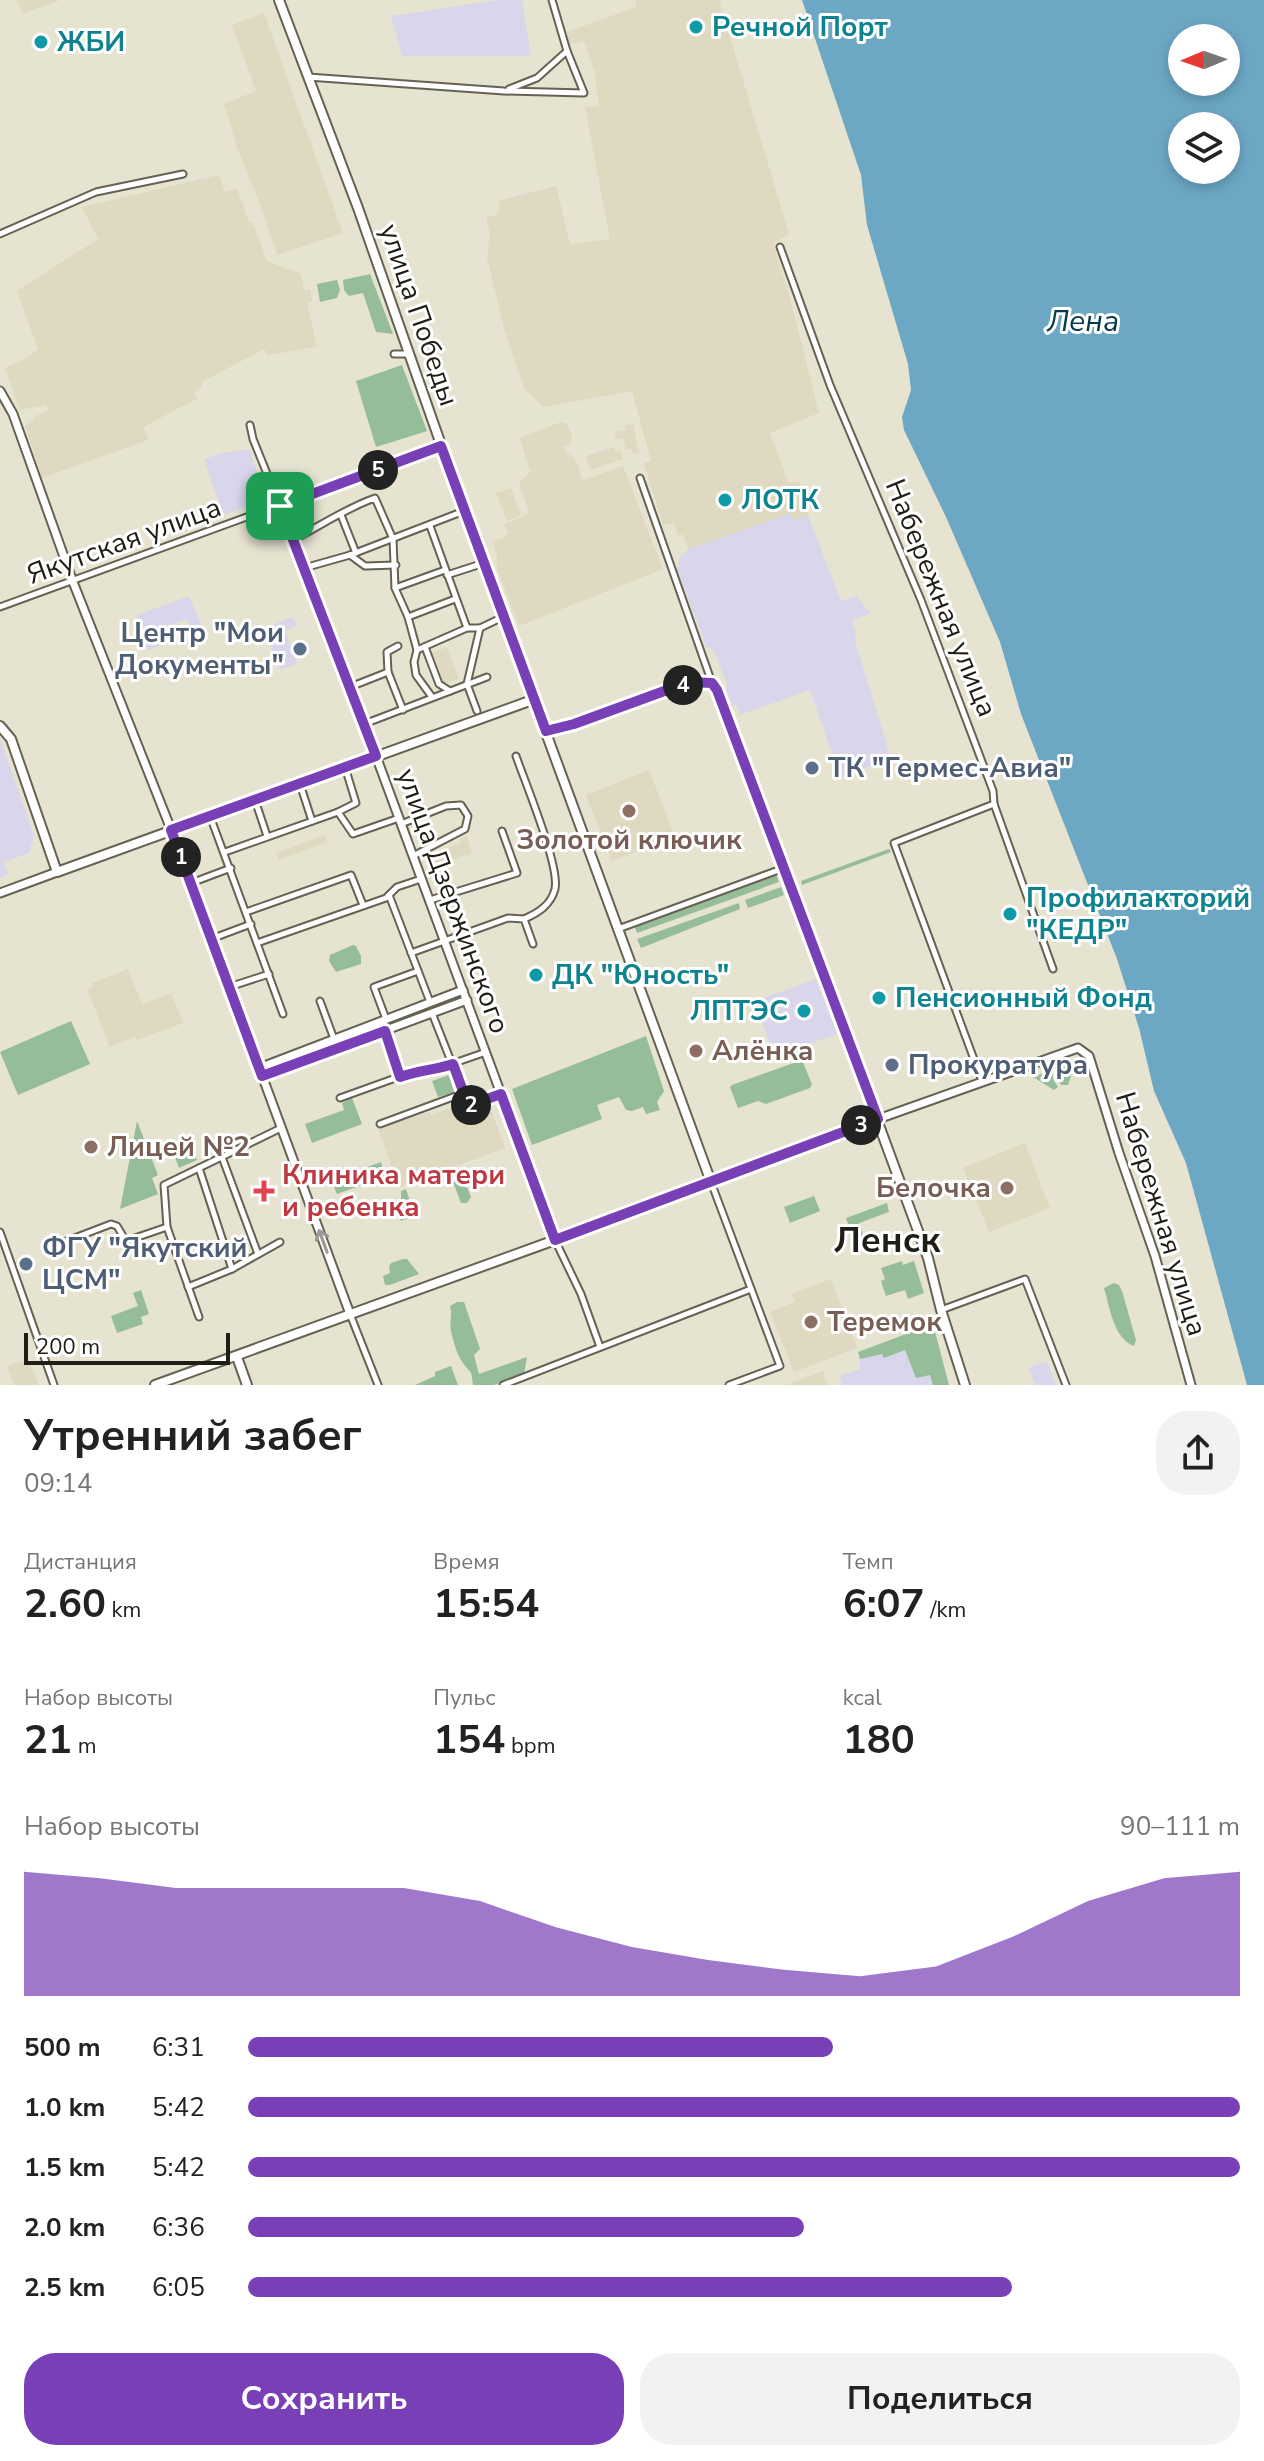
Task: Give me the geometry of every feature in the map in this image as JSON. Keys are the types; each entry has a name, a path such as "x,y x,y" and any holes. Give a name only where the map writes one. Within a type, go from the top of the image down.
{"main road":[{"name":"улица Победы","path":"279,0 358,208 464,511 711,1182"},
{"path":"546,731 574,724 689,682 712,683 727,713 878,1119 928,1258 965,1385"},
{"path":"1,727 11,739 57,872 535,699"},
{"path":"155,1385 878,1119"},
{"path":"237,1357 247,1385"}],"street":[{"path":"307,77 504,91 584,93 567,51 552,0"},
{"path":"504,91 537,78 567,51"},
{"path":"0,234 96,192 183,174"},
{"name":"Набережная улица","path":"780,247 836,398 948,667 1053,969"},
{"path":"394,354 409,354"},
{"path":"1,396 13,414 73,582 171,830 378,1385"},
{"name":"улица Дзержинского","path":"250,425 555,1240 581,1294 600,1347"},
{"name":"Якутская улица","path":"0,607 441,446"},
{"path":"640,478 712,683"},
{"path":"293,540 355,505 375,498 393,539 395,588 408,617 417,650 414,662 416,675 432,697"},
{"path":"304,568 353,554 464,511"},
{"path":"341,515 353,554 365,566 396,565"},
{"path":"430,526 467,628"},
{"path":"395,588 484,563"},
{"path":"408,617 455,599"},
{"path":"417,650 467,628 480,628 504,617"},
{"path":"477,711 467,684 480,628"},
{"path":"398,646 387,652 388,672 403,710"},
{"path":"425,647 439,684 450,691"},
{"path":"350,687 388,672"},
{"path":"364,724 487,677"},
{"path":"411,953 508,918 524,919 539,912 549,902 556,879 516,756"},
{"path":"225,852 356,803 345,767"},
{"path":"300,783 312,821"},
{"path":"255,799 267,836"},
{"path":"878,1119 982,1081 894,843 994,804"},
{"path":"338,812 353,834 446,806 461,805 468,816 465,829 413,856"},
{"path":"210,815 283,1014"},
{"path":"430,900 517,873 502,831"},
{"path":"191,883 231,868"},
{"path":"618,929 784,868"},
{"path":"0,893 57,872"},
{"path":"246,912 351,875 363,905"},
{"path":"257,943 389,895 397,887 421,879"},
{"path":"389,895 430,1002"},
{"path":"524,919 533,944"},
{"path":"211,939 251,924"},
{"path":"400,1077 374,987 418,971"},
{"path":"229,987 269,974"},
{"path":"260,1072 334,1039 463,990"},
{"path":"260,1072 467,1000"},
{"path":"320,1001 334,1039"},
{"path":"432,1013 470,1105 501,1094"},
{"name":"Набережная улица","path":"982,1081 1078,1048 1089,1056 1155,1256 1191,1385"},
{"path":"340,1098 415,1071 437,1069 486,1052"},
{"path":"380,1124 464,1093"},
{"path":"199,1317 167,1227 164,1185 281,1128"},
{"path":"222,1157 258,1254"},
{"path":"199,1168 232,1269"},
{"name":"улица Победы","path":"711,1182 780,1366 729,1385"},
{"path":"64,1242 111,1224 117,1226 126,1241 167,1227"},
{"path":"0,1232 2,1245 54,1385"},
{"path":"188,1287 232,1269 280,1242"},
{"path":"941,1310 1025,1279 1066,1385"},
{"path":"503,1385 751,1289"}],"shaded area":[{"path":"17,0 60,0 22,14"},
{"path":"497,0 522,0 531,56 402,56 391,16"},
{"name":"Речной Порт","path":"635,0 719,0 789,234 773,244 819,413 770,433 789,483 799,481 808,515 793,520 790,513 689,549 674,523 663,525 644,463 651,461 632,391 543,407 524,388 505,332 487,257 490,234 486,217 496,216 500,209 498,201 556,186 570,244 610,239 585,107 599,106 595,73 584,41 569,45 566,32 637,7"},
{"path":"264,13 343,233 277,255 224,104 256,91 232,25"},
{"path":"219,175 225,192 237,188 267,261 301,274 304,290 310,289 312,301 307,302 317,347 268,355 264,349 202,382 194,393 198,398 145,426 148,440 42,478 25,426 49,410 46,405 20,410 5,368 38,349 17,291 98,239 82,207"},
{"path":"561,422 566,423 572,435 571,444 563,446 565,452 575,458 583,480 623,466 663,569 519,626 497,569 492,541 503,538 508,532 504,524 529,512 519,483 530,472 520,438"},
{"path":"633,424 639,453 633,454 632,449 626,450 623,438 616,439 615,432 626,430 625,426"},
{"path":"614,447 623,459 590,470 586,456"},
{"path":"249,449 263,488 261,502 223,515 204,459"},
{"path":"511,488 521,516 507,521 496,493"},
{"path":"790,513 793,520 808,515 841,601 857,596 870,613 852,620 855,640 891,759 840,777 810,690 740,715 736,704 731,706 715,654 707,648 677,570 680,557 689,549"},
{"path":"189,596 203,630 192,634 187,619 159,629 164,644 147,651 137,615"},
{"path":"293,617 297,626 285,631 297,664 280,670 264,628"},
{"path":"447,647 459,679 444,684 432,653"},
{"path":"0,739 34,835 29,853 4,862 8,875 0,878"},
{"name":"Золотой ключик","path":"649,770 675,837 612,861 586,795"},
{"path":"325,835 327,842 279,860 276,853"},
{"path":"467,836 472,853 438,865 436,861 427,864 424,856 461,843 460,839"},
{"path":"128,969 142,1004 171,993 183,1023 110,1047 87,989 93,987 92,983"},
{"path":"816,979 837,1034 774,1056 755,1001"},
{"path":"488,1102 505,1148 399,1187 378,1129 429,1112 431,1115 455,1106 458,1112"},
{"name":"Белочка","path":"1025,1143 1050,1208 989,1232 963,1168"},
{"name":"Теремок","path":"831,1279 857,1348 794,1372 770,1312 795,1302 792,1294"},
{"path":"935,1333 949,1385 842,1385 839,1376 860,1369 860,1359"},
{"path":"28,1360 39,1385 14,1385 7,1366"},
{"path":"1047,1361 1056,1385 1035,1385 1028,1368"},
{"path":"823,1371 828,1385 785,1385 794,1382"}],"green space":[{"path":"370,274 393,334 376,332 363,293 349,296 344,290 343,280"},
{"path":"337,280 340,290 337,298 320,302 317,284"},
{"path":"402,365 427,431 376,447 356,381"},
{"path":"889,849 891,852 802,885 801,881"},
{"path":"776,874 779,882 637,933 634,925"},
{"path":"781,887 784,895 748,908 745,900"},
{"path":"739,903 740,909 641,948 637,939"},
{"path":"353,945 361,956 361,964 336,972 329,961 330,955"},
{"path":"71,1021 90,1064 18,1095 0,1052"},
{"path":"646,1036 664,1091 657,1102 660,1110 646,1114 643,1107 626,1110 619,1097 597,1105 602,1119 532,1145 512,1089"},
{"path":"802,1060 812,1084 810,1088 766,1104 758,1101 738,1108 730,1087 732,1085"},
{"path":"1071,1062 1075,1065 1068,1085 1061,1085 1055,1068"},
{"path":"1052,1070 1058,1087 1054,1090 1033,1077"},
{"path":"449,1075 454,1092 438,1097 432,1081"},
{"path":"352,1098 362,1124 312,1143 305,1124 344,1110 342,1103"},
{"path":"137,1121 158,1175 152,1178 158,1194 120,1209"},
{"path":"191,1145 197,1160 179,1168 173,1152"},
{"path":"381,1162 385,1177 337,1194 331,1180"},
{"path":"458,1176 463,1177 471,1197 467,1203 461,1203 453,1182"},
{"path":"406,1189 415,1216 401,1221 392,1202 401,1199 401,1191"},
{"path":"814,1196 820,1211 790,1223 784,1207"},
{"path":"887,1203 889,1212 859,1223 864,1238 854,1241 846,1218"},
{"path":"407,1259 419,1274 385,1285 383,1276 390,1273 391,1263"},
{"path":"902,1261 903,1265 914,1261 924,1293 908,1299 905,1290 886,1296 881,1268"},
{"path":"1114,1283 1122,1291 1136,1340 1134,1346 1121,1336 1111,1313 1104,1288"},
{"path":"141,1290 149,1314 141,1317 143,1324 117,1333 111,1316 138,1306 133,1293"},
{"path":"464,1302 480,1349 474,1355 479,1374 527,1357 524,1374 494,1385 473,1385 451,1331 450,1306"},
{"path":"933,1324 949,1385 933,1385 930,1375 916,1378 905,1350 884,1358 882,1354 860,1359 858,1352"},
{"path":"451,1366 458,1385 415,1385 435,1376 435,1372"}],"water":[{"name":"Лена","path":"802,0 1264,0 1264,1385 1247,1385 1186,1163 1154,1091 1139,1028 1117,959 1021,714 1000,642 904,430 902,417 911,390 908,364 867,225 861,175"}],"place":[{"name":"Речной Порт","path":"696,27"},
{"name":"ЖБИ","path":"41,42"},
{"name":"ЛОТК","path":"725,500"},
{"name":"Центр \"Мои Документы\"","path":"300,649"},
{"name":"ТК \"Гермес-Авиа\"","path":"812,768"},
{"name":"Золотой ключик","path":"629,811"},
{"name":"Профилакторий \"КЕДР\"","path":"1010,914"},
{"name":"ДК \"Юность\"","path":"536,975"},
{"name":"Пенсионный Фонд","path":"879,998"},
{"name":"ЛПТЭС","path":"804,1011"},
{"name":"Алёнка","path":"696,1051"},
{"name":"Прокуратура","path":"892,1065"},
{"name":"Лицей №2","path":"91,1147"},
{"name":"Белочка","path":"1007,1188"},
{"name":"Клиника матери и ребенка","path":"264,1191"},
{"name":"ФГУ \"Якутский ЦСМ\"","path":"26,1264"},
{"name":"Теремок","path":"811,1322"}],"district":[{"name":"Ленск","path":"887,1240"}],"route":[{"path":"441,446 546,731 574,724 689,682 712,683 727,713 878,1119 555,1240 501,1094 470,1105 453,1064 400,1077 385,1031 262,1076 171,830 376,756 280,506 441,446"}]}
